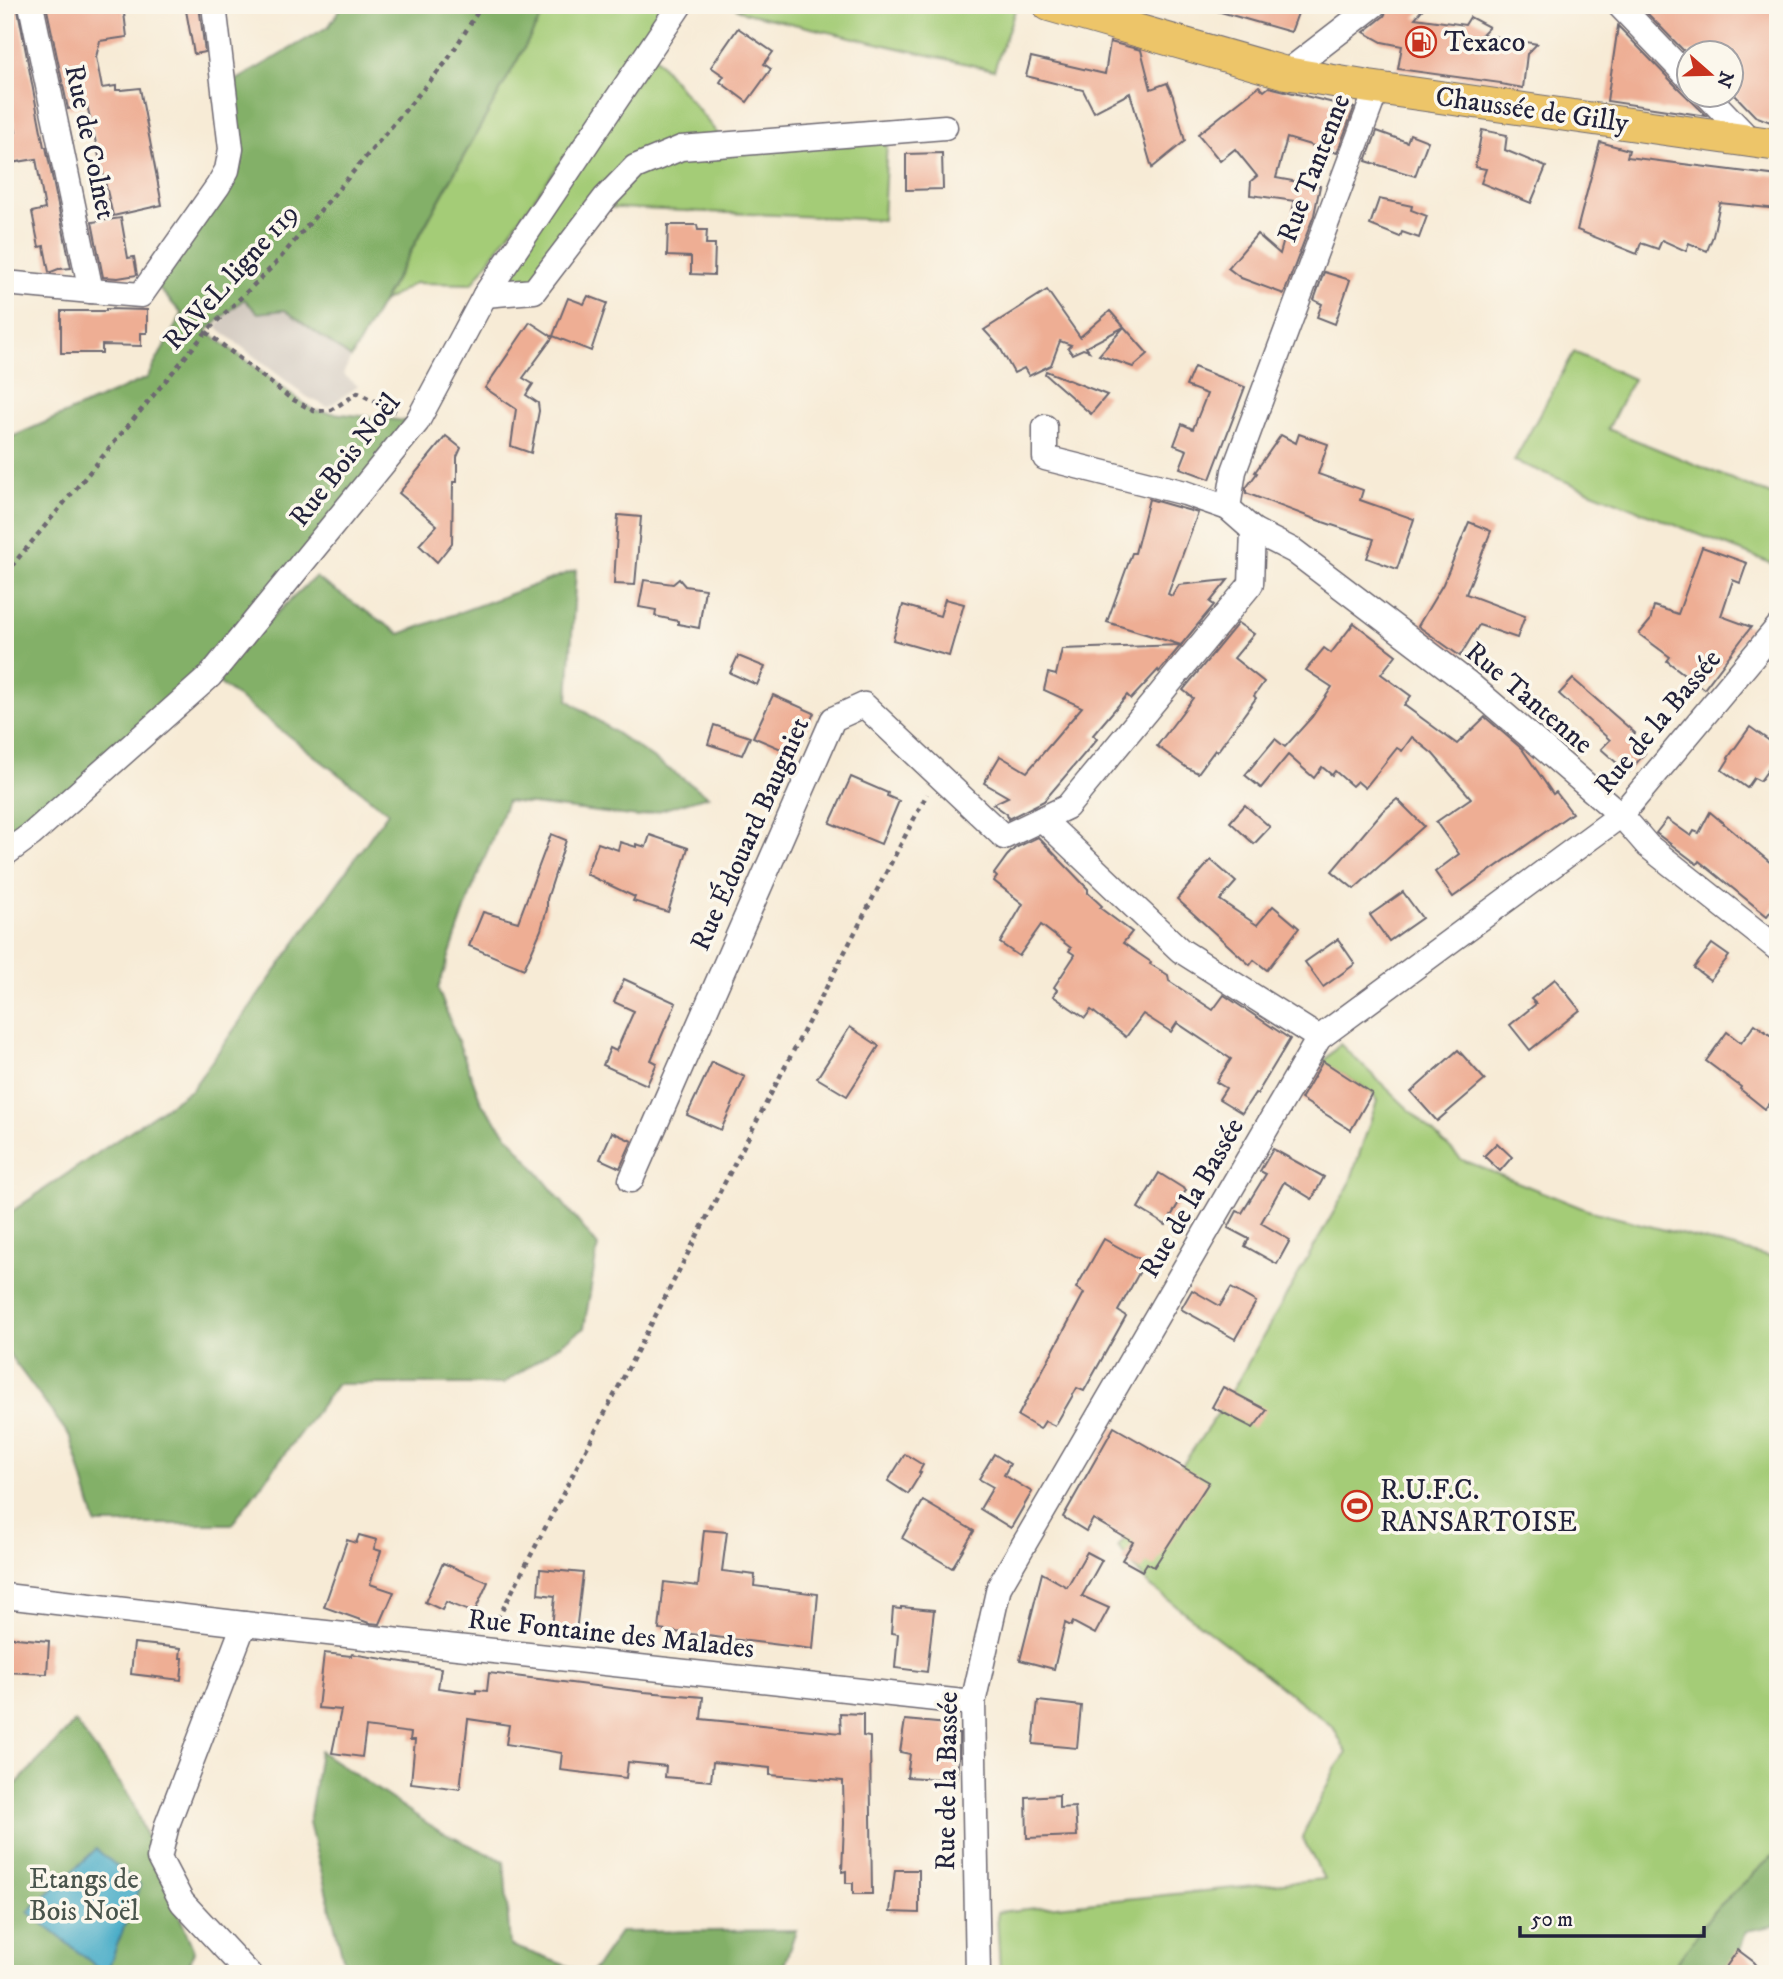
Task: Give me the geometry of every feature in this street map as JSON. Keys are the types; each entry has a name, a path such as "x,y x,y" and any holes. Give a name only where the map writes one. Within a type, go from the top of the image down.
{"main road":[{"name":"Chaussée de Gilly","path":"1049,5 1286,73 1764,143"}],"street":[{"name":"Rue de Colnet","path":"31,5 91,291"},
{"path":"5,283 141,295 227,170 231,149 214,5"},
{"name":"Rue Bois Noël","path":"5,854 32,834 210,676 417,422 485,295 680,5"},
{"path":"1286,73 1374,5"},
{"path":"1619,5 1674,62"},
{"name":"Rue Tantenne","path":"1228,508 1234,471 1377,88"},
{"path":"1723,108 1764,143"},
{"path":"485,295 534,291 605,198 635,167 681,148 945,127"},
{"name":"Rue Tantenne","path":"1045,428 1045,458 1185,493 1228,508 1253,530 1294,551 1468,683 1621,815 1648,846 1778,949"},
{"name":"Rue Édouard Baugniet","path":"631,1180 832,719 864,705 1004,837 1067,807 1251,584 1253,530"},
{"name":"Rue de la Bassée","path":"978,1974 973,1703 999,1587 1319,1038 1621,815 1778,627"},
{"path":"1042,819 1180,950 1319,1038"},
{"name":"Rue Fontaine des Malades","path":"5,1596 973,1703"},
{"path":"244,1624 167,1825 159,1858 181,1902 249,1974"}],"path":[{"name":"RAVeL ligne 119","path":"5,574 206,332 275,264 447,61 482,5"},
{"path":"206,332 290,398 314,411 331,410 358,393 417,422"},
{"path":"482,1650 938,775"}],"shaded area":[{"path":"244,298 258,313 284,310 351,358 343,374 358,386 328,407 307,397 216,327"}],"green space":[{"path":"343,5 548,5 351,358 285,310 258,313 244,299 206,331 314,411 417,422 216,670 315,577 400,634 576,570 568,700 708,796 638,817 507,801 470,895 438,989 482,1104 598,1246 584,1328 503,1384 337,1384 232,1524 96,1524 71,1438 5,1349 5,1216 192,1089 388,812 210,676 5,854 5,440 147,378 182,314 152,281 231,153 230,84 329,26"},
{"path":"548,5 675,5 472,284 415,283 383,302"},
{"path":"730,5 1017,5 994,70 746,13"},
{"path":"654,56 726,144 887,140 883,220 598,207 534,291 485,295"},
{"path":"1574,352 1633,379 1608,429 1778,498 1778,566 1514,461"},
{"path":"1340,1044 1462,1160 1587,1210 1778,1259 1778,1851 1713,1912 1669,1974 1000,1974 997,1912 1324,1879 1302,1837 1335,1769 1347,1753 1333,1727 1149,1585 1118,1547 1179,1470 1227,1400 1349,1185 1377,1101 1372,1093 1323,1062"},
{"name":"Etangs de Bois Noël","path":"75,1722 130,1797 194,1951 186,1974 5,1974 5,1796"},
{"path":"320,1751 439,1831 504,1861 510,1945 589,1974 347,1974 309,1823"},
{"path":"1778,1851 1778,1925 1746,1931 1733,1974 1669,1974 1713,1912"},
{"path":"796,1930 781,1974 591,1974 620,1932"}],"water":[{"path":"96,1849 140,1885 106,1974 28,1912"}],"building":[{"path":"5,5 17,5 44,147 71,268 49,272 44,246 39,247 32,212 45,209 36,159 5,164 5,134 16,132 8,94 5,95"},
{"path":"46,5 123,5 127,37 100,41 96,57 102,88 140,88 162,205 113,216 87,105 68,109"},
{"path":"185,5 199,5 205,52 194,54"},
{"path":"1217,5 1301,5 1291,32 1217,11"},
{"path":"1389,5 1426,5 1415,18 1465,25 1470,17 1489,27 1482,34 1537,44 1527,54 1523,88 1398,69 1402,46 1382,42 1364,32 1384,16"},
{"path":"1651,5 1778,5 1778,125 1755,116 1744,105 1744,38 1674,38 1674,41 1645,11"},
{"path":"1618,26 1674,84 1674,108 1699,108 1707,116 1607,101"},
{"path":"738,28 773,52 764,64 771,69 747,102 720,82 724,76 711,67"},
{"path":"1110,42 1141,50 1151,89 1167,83 1173,96 1185,141 1152,168 1130,93 1094,112 1083,90 1026,76 1031,57 1105,74"},
{"path":"1259,86 1264,91 1269,87 1354,108 1337,153 1287,138 1276,178 1320,186 1314,215 1284,294 1241,278 1228,268 1257,234 1280,254 1295,201 1250,195 1251,181 1257,176 1235,149 1220,161 1198,134"},
{"path":"1482,130 1507,135 1505,150 1546,167 1531,203 1481,183 1486,169 1475,167"},
{"path":"1377,131 1407,142 1410,134 1428,141 1415,176 1366,161"},
{"path":"1600,142 1629,150 1627,157 1778,176 1778,209 1720,203 1707,251 1689,243 1686,251 1662,240 1658,249 1641,243 1637,254 1577,230"},
{"path":"942,153 943,189 906,190 906,154"},
{"path":"1379,199 1412,206 1411,210 1427,216 1419,238 1402,232 1400,237 1370,225"},
{"path":"121,218 128,258 134,257 137,275 103,277 92,222"},
{"path":"668,225 697,225 698,230 707,230 706,244 715,244 714,275 691,274 691,257 667,256"},
{"path":"1324,272 1350,280 1335,324 1317,317 1322,304 1314,300"},
{"path":"1047,290 1080,337 1110,311 1148,354 1133,367 1099,355 1124,327 1086,347 1089,351 1083,349 1072,354 1068,348 1071,345 1060,341 1051,365 1029,376 1024,368 1014,373 999,346 984,330"},
{"path":"588,296 607,303 591,351 553,336 568,298 584,304"},
{"path":"147,310 147,333 141,333 141,346 102,345 102,353 61,353 61,311"},
{"path":"530,322 553,337 523,378 533,384 526,395 538,403 539,411 531,453 511,446 516,409 485,388"},
{"path":"1194,367 1245,387 1210,479 1180,468 1187,450 1174,445 1182,424 1193,429 1207,394 1186,386"},
{"path":"1046,371 1107,395 1091,414 1045,374"},
{"path":"1299,434 1328,444 1318,474 1363,490 1360,500 1414,519 1397,569 1367,558 1374,539 1246,493 1246,488 1257,473 1255,472 1281,435 1296,443"},
{"path":"446,436 461,448 457,457 457,482 453,482 452,543 437,562 419,545 437,525 399,493"},
{"path":"1149,499 1198,513 1168,594 1172,596 1179,585 1228,580 1210,602 1214,605 1181,645 1107,622 1132,553 1135,553"},
{"path":"618,515 641,517 635,585 614,584"},
{"path":"1469,522 1491,531 1466,594 1525,616 1517,638 1479,625 1460,656 1418,626 1443,584"},
{"path":"1702,547 1747,563 1740,583 1733,580 1721,616 1751,627 1704,689 1667,661 1670,657 1639,634 1650,621 1654,606 1678,614"},
{"path":"679,579 685,586 705,589 699,628 655,616 656,610 639,607 644,580 673,584"},
{"path":"945,599 964,604 949,656 893,640 903,605 940,616"},
{"path":"1238,623 1254,634 1234,658 1264,682 1254,696 1256,698 1217,752 1215,750 1198,773 1157,746 1193,698 1183,690"},
{"path":"1354,623 1396,655 1381,674 1411,696 1404,705 1457,744 1485,717 1522,749 1553,794 1556,792 1572,813 1453,897 1435,872 1459,854 1436,822 1471,798 1433,754 1412,737 1402,751 1397,748 1365,788 1357,781 1352,786 1335,771 1332,775 1322,767 1314,778 1288,755 1261,788 1245,775 1275,739 1285,747 1312,717 1332,687 1306,670 1324,648 1331,653"},
{"path":"1181,645 1159,672 1158,670 1131,699 1127,695 1093,735 1097,739 1044,801 1008,819 1007,814 993,804 1008,797 984,783 1000,756 1027,772 1082,707 1044,690 1048,673 1056,675 1062,649"},
{"path":"738,656 765,667 757,685 730,673"},
{"path":"1573,679 1635,733 1629,739 1645,753 1628,773 1601,749 1610,740 1559,694"},
{"path":"773,695 814,713 795,755 753,737"},
{"path":"714,725 750,737 742,755 708,744"},
{"path":"1750,727 1778,747 1778,756 1760,781 1754,778 1747,788 1722,770"},
{"path":"851,777 888,793 887,796 899,801 881,844 830,823"},
{"path":"1397,799 1424,826 1354,889 1332,871 1382,812"},
{"path":"1245,805 1270,827 1254,844 1230,822"},
{"path":"1710,812 1778,869 1778,901 1767,916 1699,861 1697,864 1656,833 1667,819 1691,836 1694,831 1699,833"},
{"path":"551,834 566,840 547,899 541,930 524,969 469,946 483,912 518,922"},
{"path":"650,835 688,848 668,912 633,901 635,897 586,874 598,843 618,850 620,842 646,847"},
{"path":"1038,837 1088,889 1088,893 1102,906 1100,908 1132,932 1123,943 1168,975 1169,981 1213,1010 1224,995 1290,1039 1257,1094 1255,1093 1242,1113 1219,1099 1226,1088 1216,1082 1231,1059 1177,1023 1171,1032 1143,1014 1126,1037 1091,1010 1085,1018 1053,996 1057,990 1054,987 1075,955 1069,951 1071,948 1041,925 1019,956 1000,943 1023,904 994,881 997,877 994,874 1015,848"},
{"path":"1211,860 1236,882 1220,900 1257,925 1273,906 1299,928 1267,970 1254,960 1250,965 1177,899"},
{"path":"1403,892 1422,918 1389,941 1370,915"},
{"path":"1338,939 1355,964 1323,987 1305,962"},
{"path":"1712,944 1729,956 1710,980 1694,968"},
{"path":"624,979 676,1003 651,1060 657,1063 647,1085 603,1065 610,1048 616,1051 634,1011 614,1002"},
{"path":"1555,979 1580,1010 1530,1050 1510,1025 1536,1004 1531,999"},
{"path":"1755,1024 1778,1041 1778,1090 1765,1109 1706,1061 1727,1032 1741,1043"},
{"path":"850,1027 879,1046 847,1096 817,1078"},
{"path":"1458,1050 1485,1080 1437,1121 1411,1092"},
{"path":"1323,1061 1372,1093 1351,1130 1301,1099"},
{"path":"712,1062 745,1077 721,1130 687,1115"},
{"path":"612,1132 632,1141 620,1168 600,1159"},
{"path":"1497,1143 1512,1157 1500,1171 1484,1156"},
{"path":"1273,1149 1324,1177 1312,1199 1284,1182 1261,1223 1290,1240 1277,1264 1245,1246 1249,1239 1228,1228 1237,1211 1242,1213 1266,1174 1260,1171"},
{"path":"1159,1173 1186,1190 1166,1225 1138,1208"},
{"path":"1104,1239 1145,1262 1118,1311 1126,1316 1084,1391 1077,1388 1055,1426 1045,1421 1040,1429 1018,1416 1084,1293 1076,1288"},
{"path":"1231,1288 1256,1302 1235,1339 1181,1309 1192,1290 1220,1306"},
{"path":"1223,1387 1267,1410 1253,1428 1212,1407"},
{"path":"1114,1427 1209,1482 1154,1567 1147,1563 1142,1571 1122,1560 1133,1542 1093,1519 1086,1531 1063,1517"},
{"path":"905,1454 923,1465 908,1494 888,1481"},
{"path":"994,1454 1010,1464 1004,1475 1032,1492 1011,1528 980,1509 993,1487 979,1479"},
{"path":"923,1501 974,1531 952,1568 902,1538"},
{"path":"704,1530 727,1532 722,1571 755,1575 754,1586 818,1594 813,1649 659,1630 664,1582 698,1586"},
{"path":"359,1535 377,1540 374,1549 381,1551 370,1584 394,1592 380,1624 369,1623 324,1607 347,1540 356,1543"},
{"path":"1087,1552 1102,1560 1082,1596 1109,1608 1095,1634 1073,1622 1071,1626 1065,1623 1054,1669 1020,1660 1042,1573 1067,1587"},
{"path":"443,1563 488,1582 474,1613 446,1602 442,1610 425,1602"},
{"path":"540,1569 583,1573 576,1632 552,1629 555,1596 538,1594"},
{"path":"893,1608 934,1610 927,1672 895,1668 898,1634 891,1633"},
{"path":"5,1637 49,1641 47,1674 5,1672"},
{"path":"134,1643 181,1648 181,1680 131,1674"},
{"path":"324,1653 352,1654 441,1668 438,1688 476,1693 476,1690 487,1691 489,1673 703,1697 701,1719 841,1733 840,1713 863,1714 863,1736 870,1737 872,1894 853,1894 853,1883 846,1883 846,1871 842,1872 843,1781 770,1775 770,1768 713,1762 711,1781 665,1777 666,1766 628,1762 626,1778 560,1770 562,1753 506,1744 509,1725 468,1719 460,1789 411,1783 415,1740 410,1740 411,1733 366,1727 362,1757 332,1753 341,1710 318,1708"},
{"path":"1038,1701 1081,1706 1077,1748 1033,1744"},
{"path":"905,1720 947,1724 946,1733 959,1734 956,1780 907,1777 910,1754 900,1752"},
{"path":"1059,1795 1059,1808 1075,1807 1077,1836 1027,1838 1026,1797"},
{"path":"895,1870 919,1870 919,1913 890,1912"},
{"path":"1738,1950 1754,1962 1764,1974 1721,1974"}],"place":[{"name":"Texaco","path":"1421,42"},
{"name":"R.U.F.C. RANSARTOISE","path":"1357,1506"}]}
